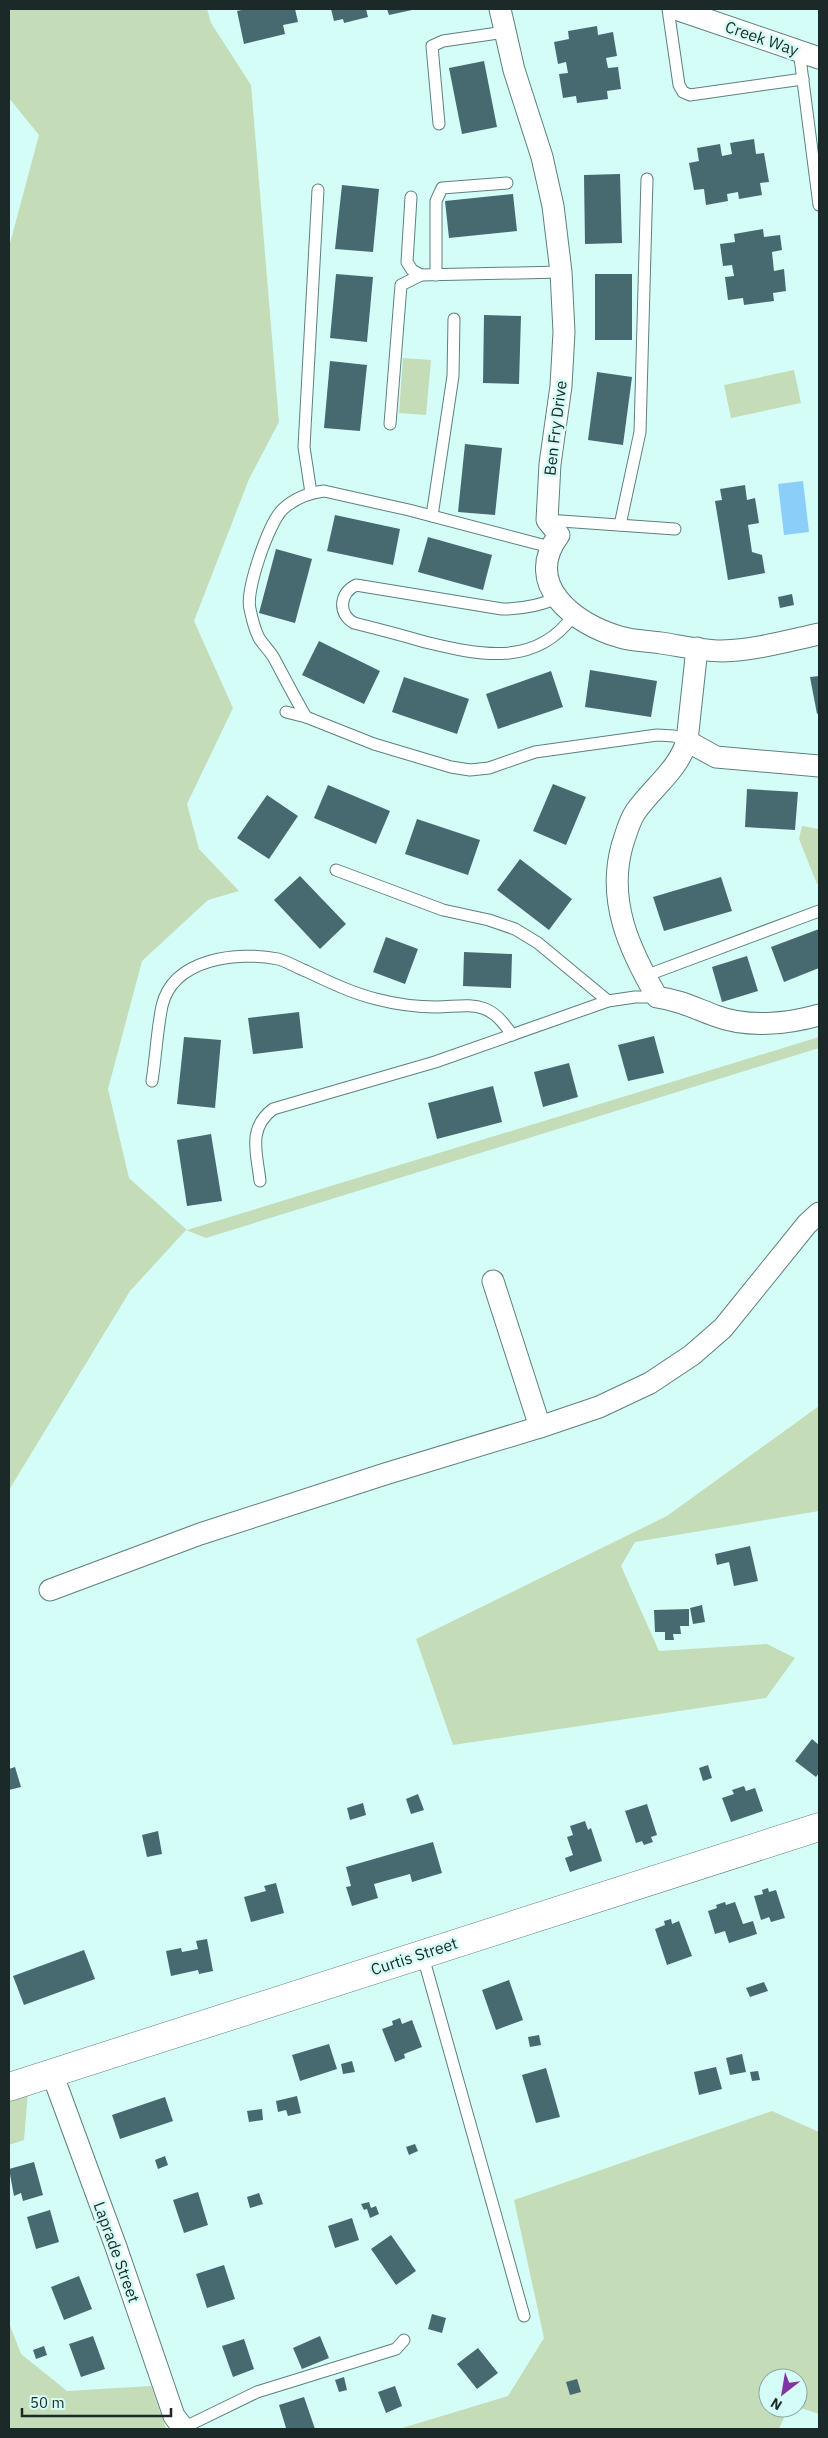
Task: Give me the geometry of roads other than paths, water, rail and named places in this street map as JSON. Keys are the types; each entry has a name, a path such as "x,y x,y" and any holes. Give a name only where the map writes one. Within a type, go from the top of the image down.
{"street":[{"name":"Ben Fry Drive","path":"500,9 514,70 542,157 553,206 561,272 564,332 561,386 550,464 547,520 559,535 550,547 545,572 549,586 557,598 574,616 620,637 720,651 749,649 819,634"},
{"name":"Creek Way","path":"676,9 819,58"},
{"path":"698,648 687,741 683,755 674,769 636,812 627,828 617,865 616,889 619,913 645,976 657,997 694,1005 716,1016 756,1023 790,1022 819,1015"},
{"path":"687,741 716,757 819,766"},
{"path":"50,1590 219,1528 599,1407 650,1383 692,1355 723,1328 806,1224 819,1213"},
{"path":"494,1281 540,1427"},
{"name":"Curtis Street","path":"9,2087 819,1827"},
{"name":"Laprade Street","path":"52,2073 116,2247 174,2416 183,2428"}],"lane":[{"path":"668,9 679,85 683,92 690,96 803,79"},
{"path":"439,124 432,46 443,41 505,32"},
{"path":"799,50 819,205"},
{"path":"620,525 640,432 647,179"},
{"path":"436,275 436,201 442,188 507,183"},
{"path":"311,492 304,447 318,190"},
{"path":"411,197 407,262 412,270 421,275"},
{"path":"390,424 401,285 421,275 561,272"},
{"path":"432,516 453,376 454,319"},
{"path":"306,717 288,688 274,659 259,638 249,607 250,592 272,524 281,511 293,500 311,492 324,491 432,516 550,547"},
{"path":"547,520 675,529"},
{"path":"557,598 541,605 520,609 502,609 356,585 348,589 344,595 342,611 346,619 354,623 460,650 494,655 515,653 535,647 553,637 574,616"},
{"path":"286,712 306,717 374,744 451,767 470,770 489,768 535,752 657,735 674,736 687,741"},
{"path":"336,870 443,910 489,920 515,929 538,943 608,1001"},
{"path":"645,976 819,911"},
{"path":"152,1081 162,1004 177,979 200,963 234,957 279,959 344,989 376,1000 436,1007 476,1006 497,1017 512,1035"},
{"path":"260,1181 255,1137 261,1122 273,1110 435,1062 608,1001 635,996 657,997"},
{"path":"422,1953 524,2316"},
{"path":"183,2428 257,2392 396,2349 404,2340"}],"water":[{"path":"803,481 809,532 784,535 778,484"}]}
